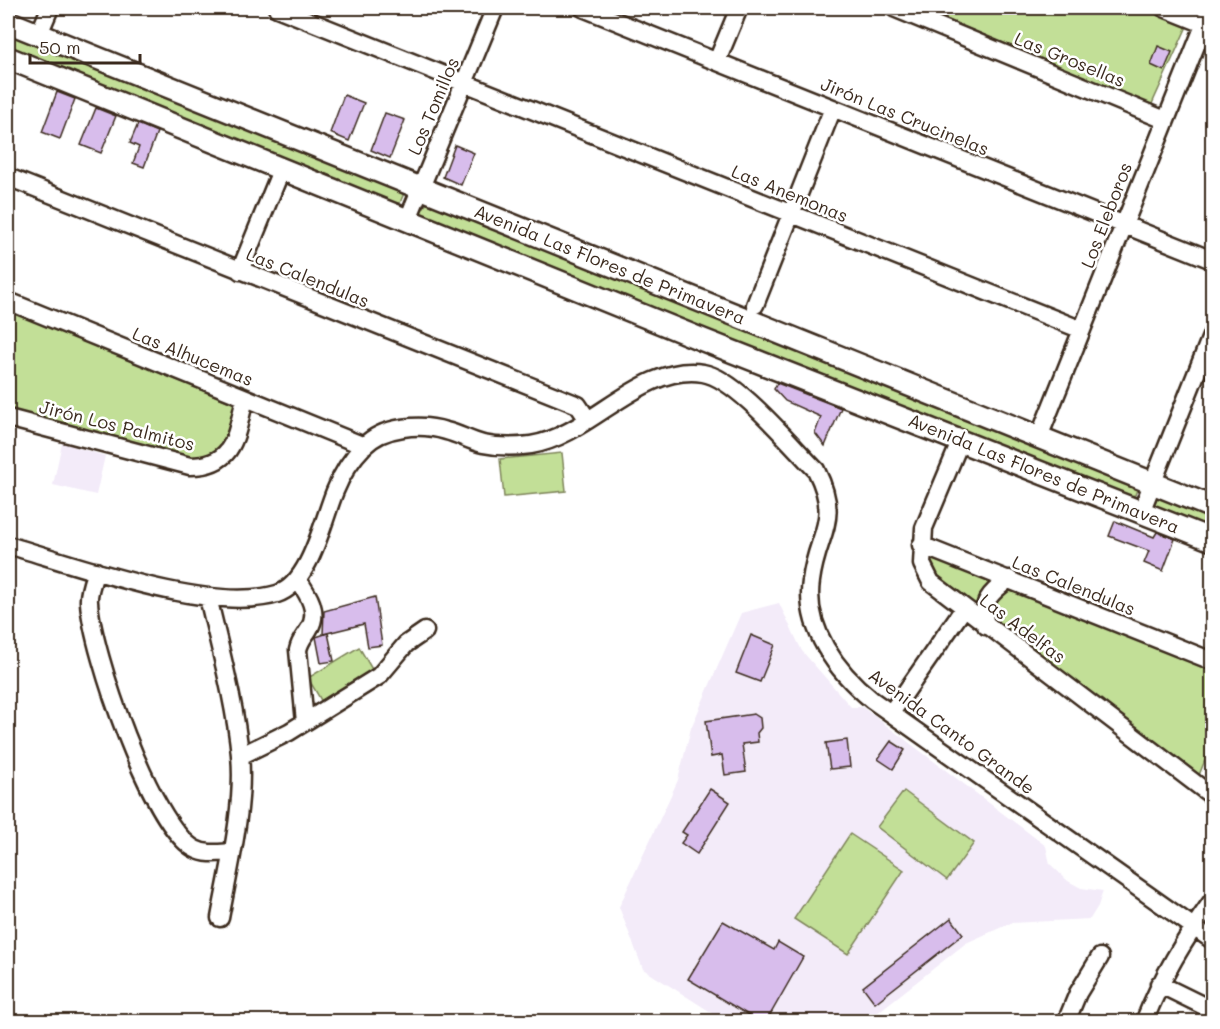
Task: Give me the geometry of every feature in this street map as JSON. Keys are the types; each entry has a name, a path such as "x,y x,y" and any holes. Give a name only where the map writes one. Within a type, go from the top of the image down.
{"main road":[{"name":"Avenida Las Flores de Primavera","path":"8,22 1212,507"},
{"name":"Avenida Las Flores de Primavera","path":"8,58 703,340 1212,540"}],"street":[{"path":"39,34 50,8"},
{"name":"Las Anemonas","path":"278,8 1082,330"},
{"name":"Los Tomillos","path":"408,219 495,8"},
{"name":"Jirón Las Crucinelas","path":"583,8 614,13 717,61 1212,260"},
{"path":"717,61 739,8"},
{"name":"Las Grosellas","path":"894,8 1164,120"},
{"path":"1164,8 1204,24"},
{"name":"Los Eleboros","path":"1039,437 1164,120 1211,8"},
{"path":"754,305 833,108"},
{"path":"240,271 282,168"},
{"name":"Las Calendulas","path":"8,177 579,405 588,420"},
{"name":"Las Alhucemas","path":"8,301 364,446"},
{"path":"1141,512 1212,334"},
{"name":"Avenida Canto Grande","path":"298,580 306,566 336,488 364,446 388,432 423,426 485,444 531,445 550,440 638,390 677,374 705,373 734,387 816,470 824,485 828,499 829,518 811,580 809,600 813,619 831,656 850,679 891,713 1212,940"},
{"path":"1197,375 1212,381"},
{"name":"Jirón Los Palmitos","path":"8,418 190,466 209,466 225,456 237,433 246,398"},
{"name":"Las Adelfas","path":"961,440 924,528 921,544 922,564 931,582 1212,796"},
{"name":"Las Calendulas","path":"921,544 1212,661"},
{"path":"8,545 96,571 208,597 260,597 280,593 298,580 311,599 313,619 300,642 298,655 305,722"},
{"path":"96,571 88,600 133,757 178,835 195,849 208,854 231,852"},
{"path":"986,626 983,614 987,598 1009,579"},
{"path":"208,597 232,701 240,756 239,809 220,918"},
{"path":"891,713 964,608"},
{"path":"240,756 305,722 379,676 406,644 425,630"},
{"path":"1144,1022 1159,984 1212,901"},
{"path":"1066,1022 1078,993 1100,957"},
{"path":"1159,984 1212,1010"}],"shaded area":[{"path":"62,443 105,456 96,495 53,485"},
{"path":"779,603 802,651 851,707 862,707 1046,846 1050,864 1068,881 1081,888 1103,891 1090,919 1011,923 966,943 877,1013 845,1022 725,1021 643,969 619,907 678,780 691,728 741,613"}],"green space":[{"path":"920,8 1153,8 1188,24 1151,106"},
{"path":"8,28 404,193 400,203 394,204 8,48"},
{"path":"428,201 1138,487 1135,495 1127,497 425,219 420,213"},
{"path":"8,310 235,404 234,423 226,443 218,453 212,456 189,457 8,410"},
{"path":"562,453 566,491 504,497 500,459"},
{"path":"1154,491 1212,512 1212,530 1152,506"},
{"path":"927,558 997,581 982,595 978,614 936,580"},
{"path":"1016,591 1212,669 1212,743 1199,775 997,627 989,613 1000,592"},
{"path":"359,647 373,671 322,702 308,678"},
{"path":"904,791 974,843 947,880 877,827"},
{"path":"850,834 904,870 848,954 794,919"}],"building":[{"path":"1158,46 1172,52 1164,71 1151,65"},
{"path":"57,92 75,99 60,139 42,132"},
{"path":"344,95 364,103 349,141 330,133"},
{"path":"96,108 116,116 101,153 81,145"},
{"path":"385,113 405,120 390,158 371,150"},
{"path":"138,124 157,132 144,167 133,163 139,147 130,143"},
{"path":"455,145 474,153 461,185 443,177"},
{"path":"777,383 841,408 825,446 815,433 821,417 785,401 774,389"},
{"path":"1115,521 1154,537 1157,532 1175,539 1163,571 1144,563 1149,551 1109,536"},
{"path":"375,597 382,645 368,647 364,624 323,634 324,611"},
{"path":"328,633 334,661 321,663 316,637"},
{"path":"751,635 775,645 760,682 736,673"},
{"path":"754,714 760,718 761,728 757,733 758,742 742,744 746,772 725,775 722,755 711,757 706,721"},
{"path":"847,740 850,767 830,769 826,743"},
{"path":"891,741 905,750 893,769 878,759"},
{"path":"710,789 730,802 697,854 681,843 687,835 682,832"},
{"path":"951,918 963,934 875,1003 863,987"},
{"path":"723,921 774,950 778,942 803,957 766,1022 760,1022 688,979"}]}
